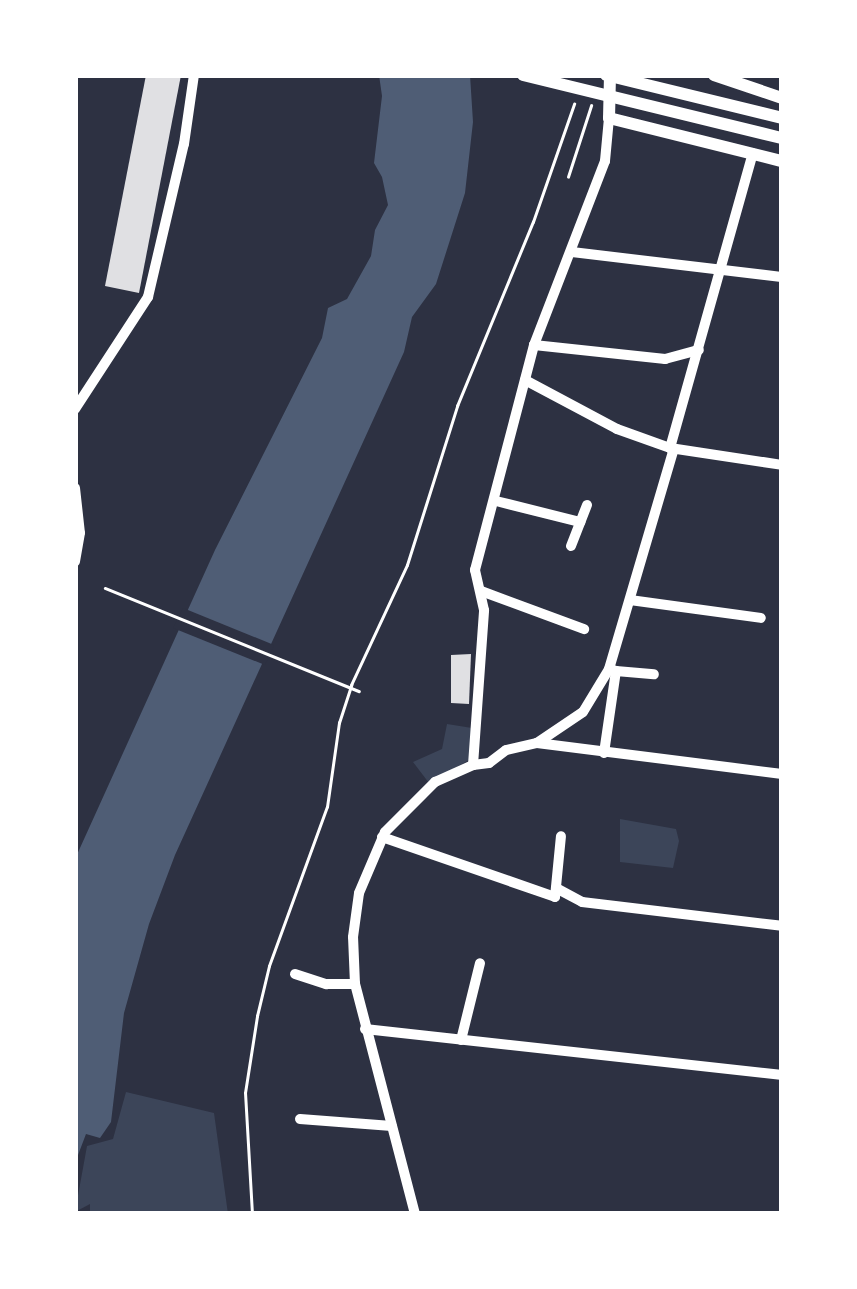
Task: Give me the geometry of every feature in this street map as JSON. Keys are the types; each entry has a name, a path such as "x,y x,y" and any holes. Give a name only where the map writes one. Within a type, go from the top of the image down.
{"street":[{"path":"75,410 148,296 184,144 194,75"},
{"path":"523,75 782,138"},
{"path":"472,765 480,711 481,591 474,570 496,501 534,345 606,162 608,75 782,118"},
{"path":"714,75 782,98"},
{"path":"609,118 782,160"},
{"path":"604,753 612,670 753,154"},
{"path":"572,252 782,278"},
{"path":"534,345 665,359 699,350"},
{"path":"525,380 616,429 672,448 782,465"},
{"path":"75,488 80,533 75,562"},
{"path":"496,501 580,522"},
{"path":"571,546 587,505"},
{"path":"481,591 584,629"},
{"path":"630,600 760,618"},
{"path":"612,670 654,674"},
{"path":"537,743 583,712 612,670"},
{"path":"414,1214 355,984 353,938 359,893 382,837 435,782 472,765 489,763 506,750 537,743 782,774"},
{"path":"382,837 555,898 561,836"},
{"path":"556,888 582,902 782,926"},
{"path":"461,1040 480,963"},
{"path":"295,974 326,984 355,984"},
{"path":"365,1029 782,1075"},
{"path":"300,1119 392,1126"}],"path":[{"path":"252,1214 245,1093 257,1016 269,966 327,806 339,723 351,685 407,565 457,406 533,222 577,92"},
{"path":"568,177 590,118 592,101"},
{"path":"104,588 359,690"}],"shaded area":[{"path":"379,75 470,75 473,122 465,193 436,284 412,317 404,352 175,855 149,924 124,1013 111,1122 100,1138 86,1134 75,1163 75,859 215,550 322,338 328,308 347,299 371,256 375,230 388,205 382,177 374,163 382,96"},
{"path":"447,724 472,728 469,760 429,783 413,762 442,749"},
{"path":"620,819 676,829 679,841 673,868 620,862"},
{"path":"126,1092 214,1113 228,1214 90,1214 90,1204 75,1212 87,1146 113,1139"}],"pier":[{"path":"183,608 274,645 265,665 173,628"}],"building":[{"path":"146,75 181,75 139,293 105,286"},
{"path":"471,654 469,704 451,703 451,655"}]}
